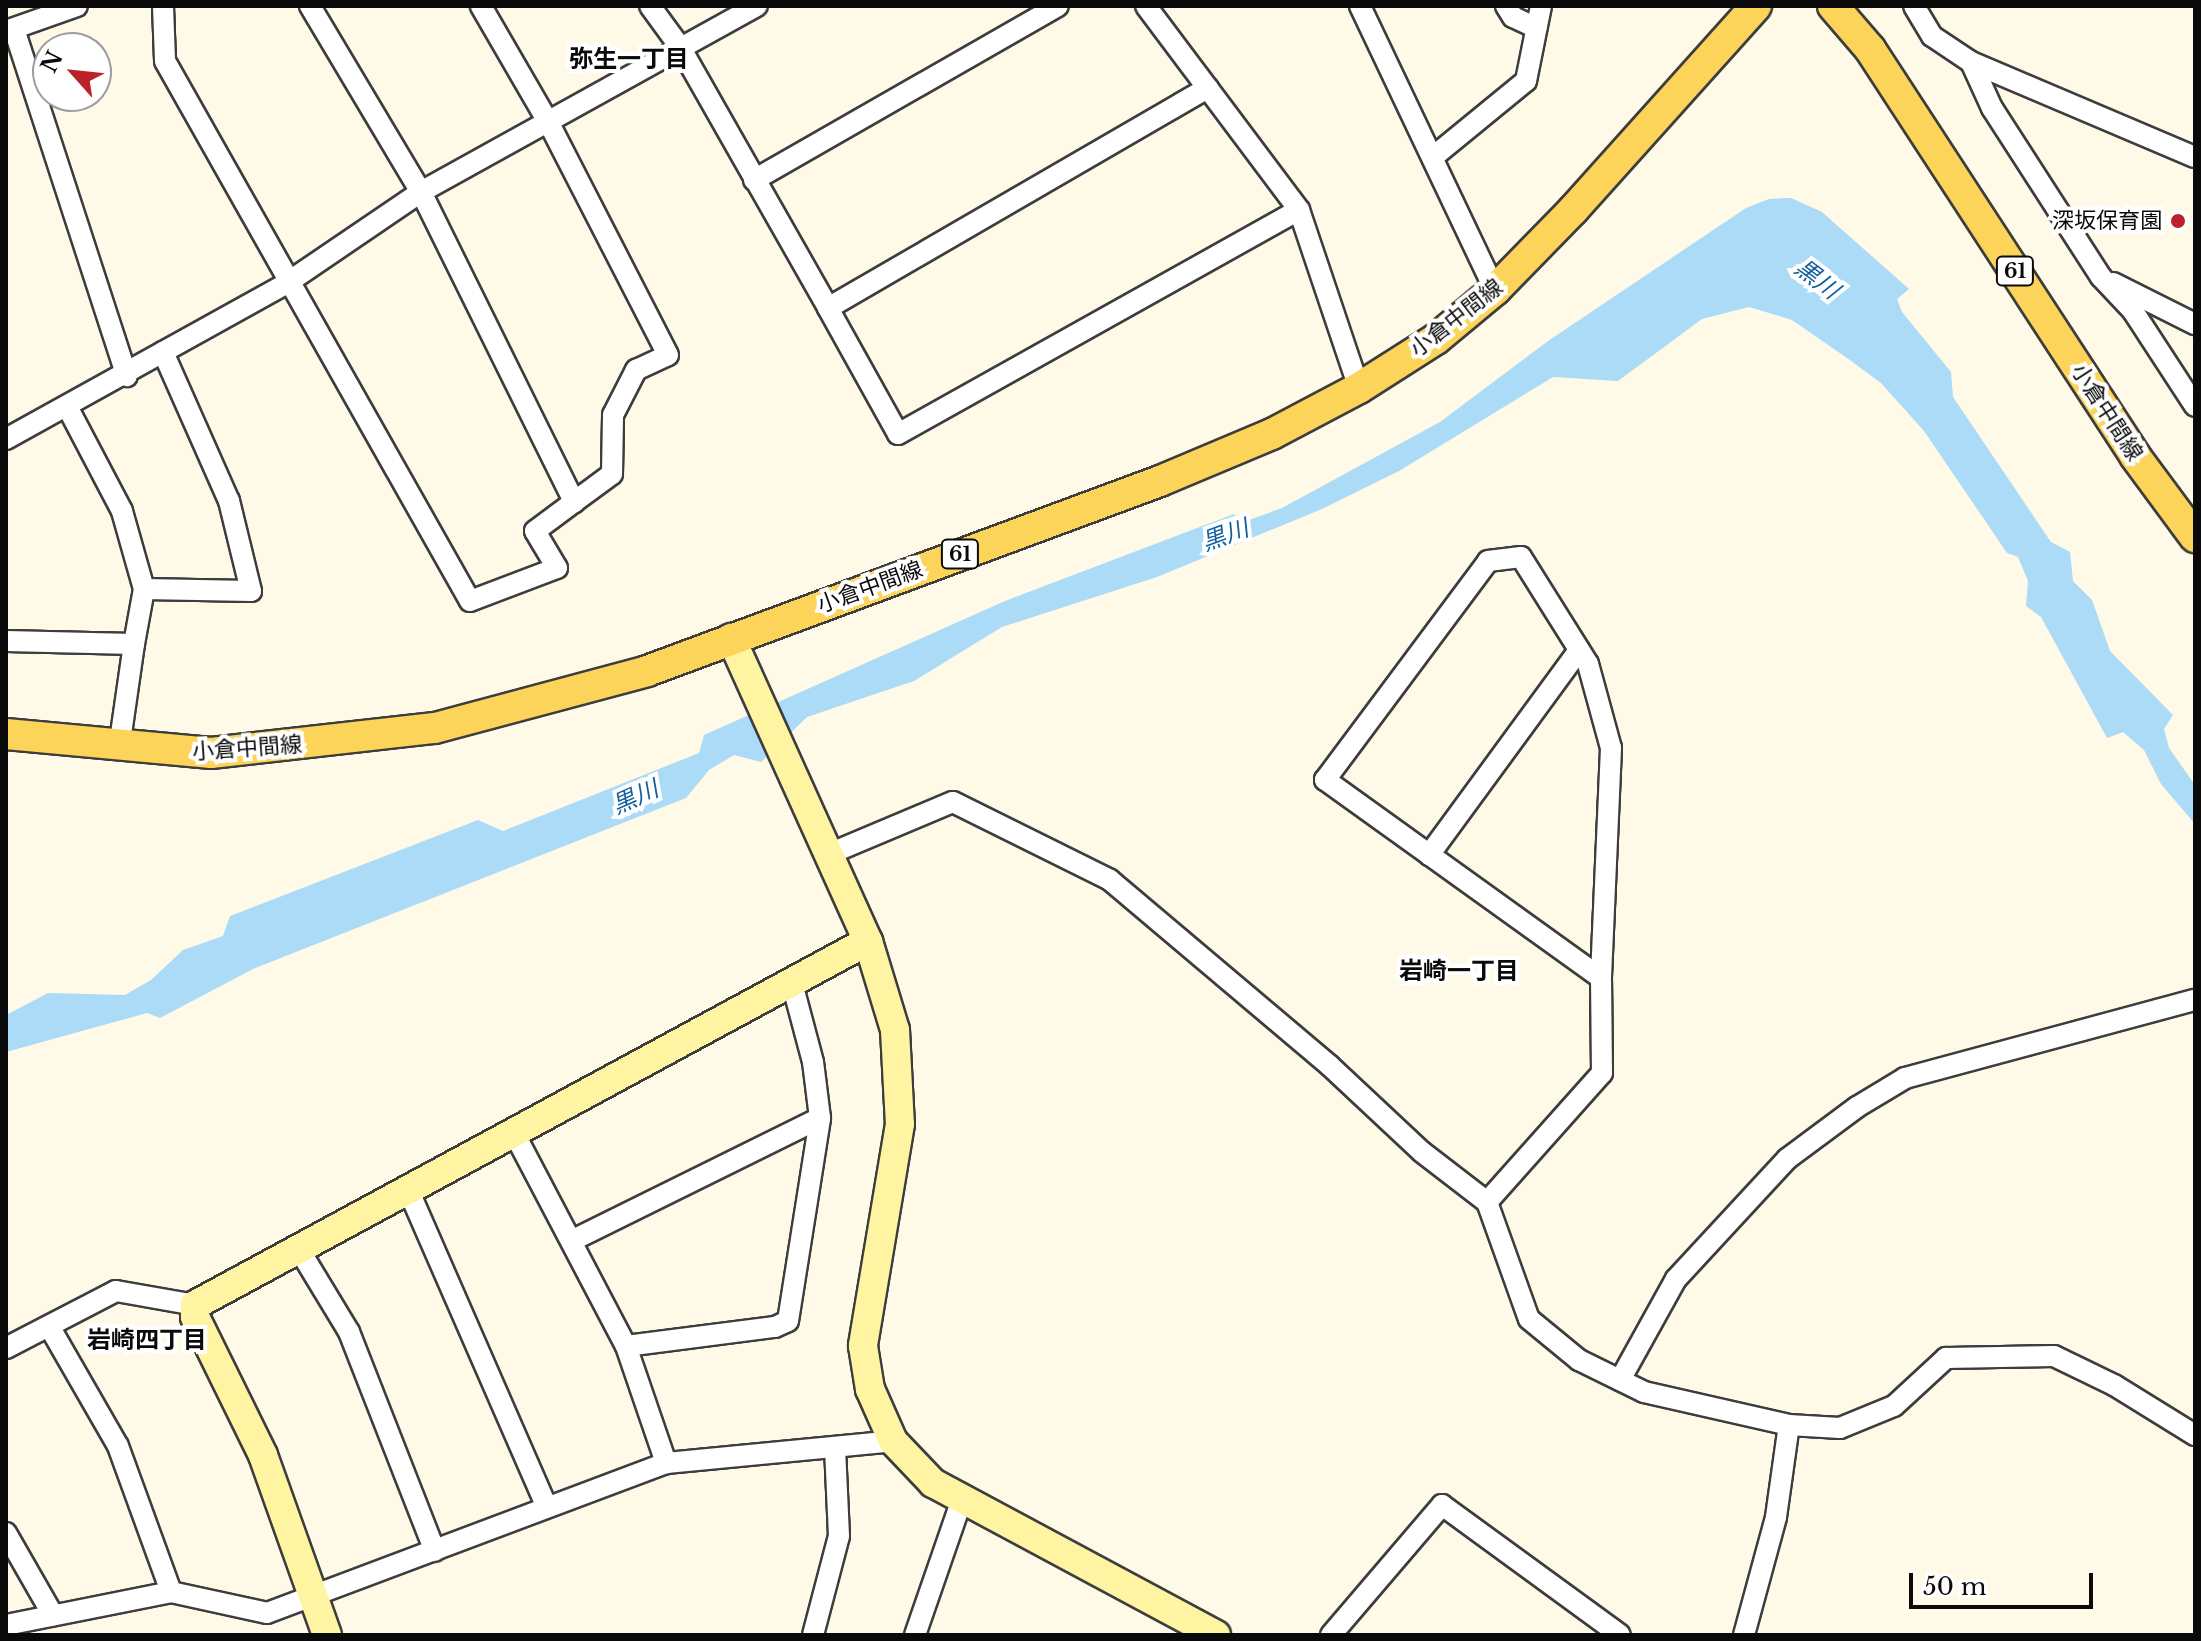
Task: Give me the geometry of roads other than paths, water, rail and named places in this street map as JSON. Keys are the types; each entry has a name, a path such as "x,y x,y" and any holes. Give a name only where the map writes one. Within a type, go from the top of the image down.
{"main road":[{"name":"小倉中間線","path":"6,734 119,748 211,753 435,728 554,700 1160,481 1272,434 1359,388 1436,339 1495,290 1756,6"},
{"name":"小倉中間線","path":"1833,6 1870,49 2135,456 2195,537"}],"street":[{"path":"77,6 10,30 127,376"},
{"path":"163,6 165,61 287,283 470,601 557,568 535,531 612,474 613,415 636,370 668,355 547,120 481,6"},
{"path":"310,6 421,192 574,502"},
{"path":"650,6 680,47 898,434 1299,210"},
{"path":"6,439 127,376 163,352 287,283 421,192 757,6"},
{"path":"754,180 1058,6"},
{"path":"1146,6 1299,210 1359,388"},
{"path":"1360,6 1495,290"},
{"path":"1506,6 1513,17 1537,28"},
{"path":"1433,157 1526,81 1541,6"},
{"path":"1914,6 1932,36 1971,62 2195,157"},
{"path":"1971,62 1992,108 2101,277 2133,311 2195,406"},
{"path":"828,308 1208,88"},
{"path":"2101,277 2195,324"},
{"path":"144,589 251,591 229,501 163,352"},
{"path":"68,408 122,511 144,589 119,748"},
{"path":"1487,1202 1602,1073 1601,978 1611,748 1579,650 1521,557 1488,561 1325,780 1601,978"},
{"path":"731,638 868,941 895,1030 900,1124 863,1346 870,1389 893,1441 933,1483 1216,1635"},
{"path":"6,641 134,644"},
{"path":"1429,855 1579,650"},
{"path":"829,854 953,802 1110,880 1329,1065 1422,1152 1487,1202 1529,1319 1579,1360 1644,1392 1789,1425 1840,1428 1894,1406 1946,1358 2054,1356 2114,1385 2195,1435"},
{"path":"6,1348 116,1291 195,1305 297,1246 868,941"},
{"path":"626,1346 775,1327 788,1321 820,1118 813,1062 792,983"},
{"path":"1620,1380 1676,1279 1787,1159 1857,1107 1905,1078 2195,1000"},
{"path":"573,1240 820,1118"},
{"path":"513,1131 573,1240 626,1346 666,1463"},
{"path":"407,1187 547,1507"},
{"path":"297,1246 349,1332 435,1551"},
{"path":"195,1305 195,1317 263,1455 327,1635"},
{"path":"49,1326 118,1446 171,1592"},
{"path":"1744,1635 1776,1517 1789,1425"},
{"path":"6,1625 171,1592 267,1613 666,1463 893,1441"},
{"path":"813,1635 839,1536 835,1447"},
{"path":"915,1635 962,1499"},
{"path":"1331,1635 1442,1505 1620,1635"},
{"path":"6,1533 53,1615"}],"water":[{"name":"黒川","path":"1791,198 1822,212 1909,289 1897,299 1902,312 1951,372 1953,397 2051,542 2070,552 2073,581 2092,600 2110,651 2173,715 2164,729 2169,748 2195,785 2195,824 2161,784 2144,750 2123,732 2107,738 2041,617 2026,606 2028,581 2018,557 2007,553 1924,431 1881,383 1847,358 1792,320 1749,307 1702,319 1618,381 1553,377 1399,471 1322,509 1157,577 1002,627 914,681 807,717 761,762 734,755 709,770 686,798 253,969 160,1018 147,1013 6,1052 6,1015 48,993 125,995 151,980 183,950 223,936 230,916 478,820 503,831 699,753 704,735 1005,601 1234,514 1238,524 1282,508 1440,422 1548,341 1746,208 1769,199"}],"place":[{"name":"深坂保育園","path":"2178,221"}],"district":[{"name":"弥生一丁目","path":"629,59"},
{"name":"岩崎一丁目","path":"1459,971"},
{"name":"岩崎四丁目","path":"147,1340"}]}
